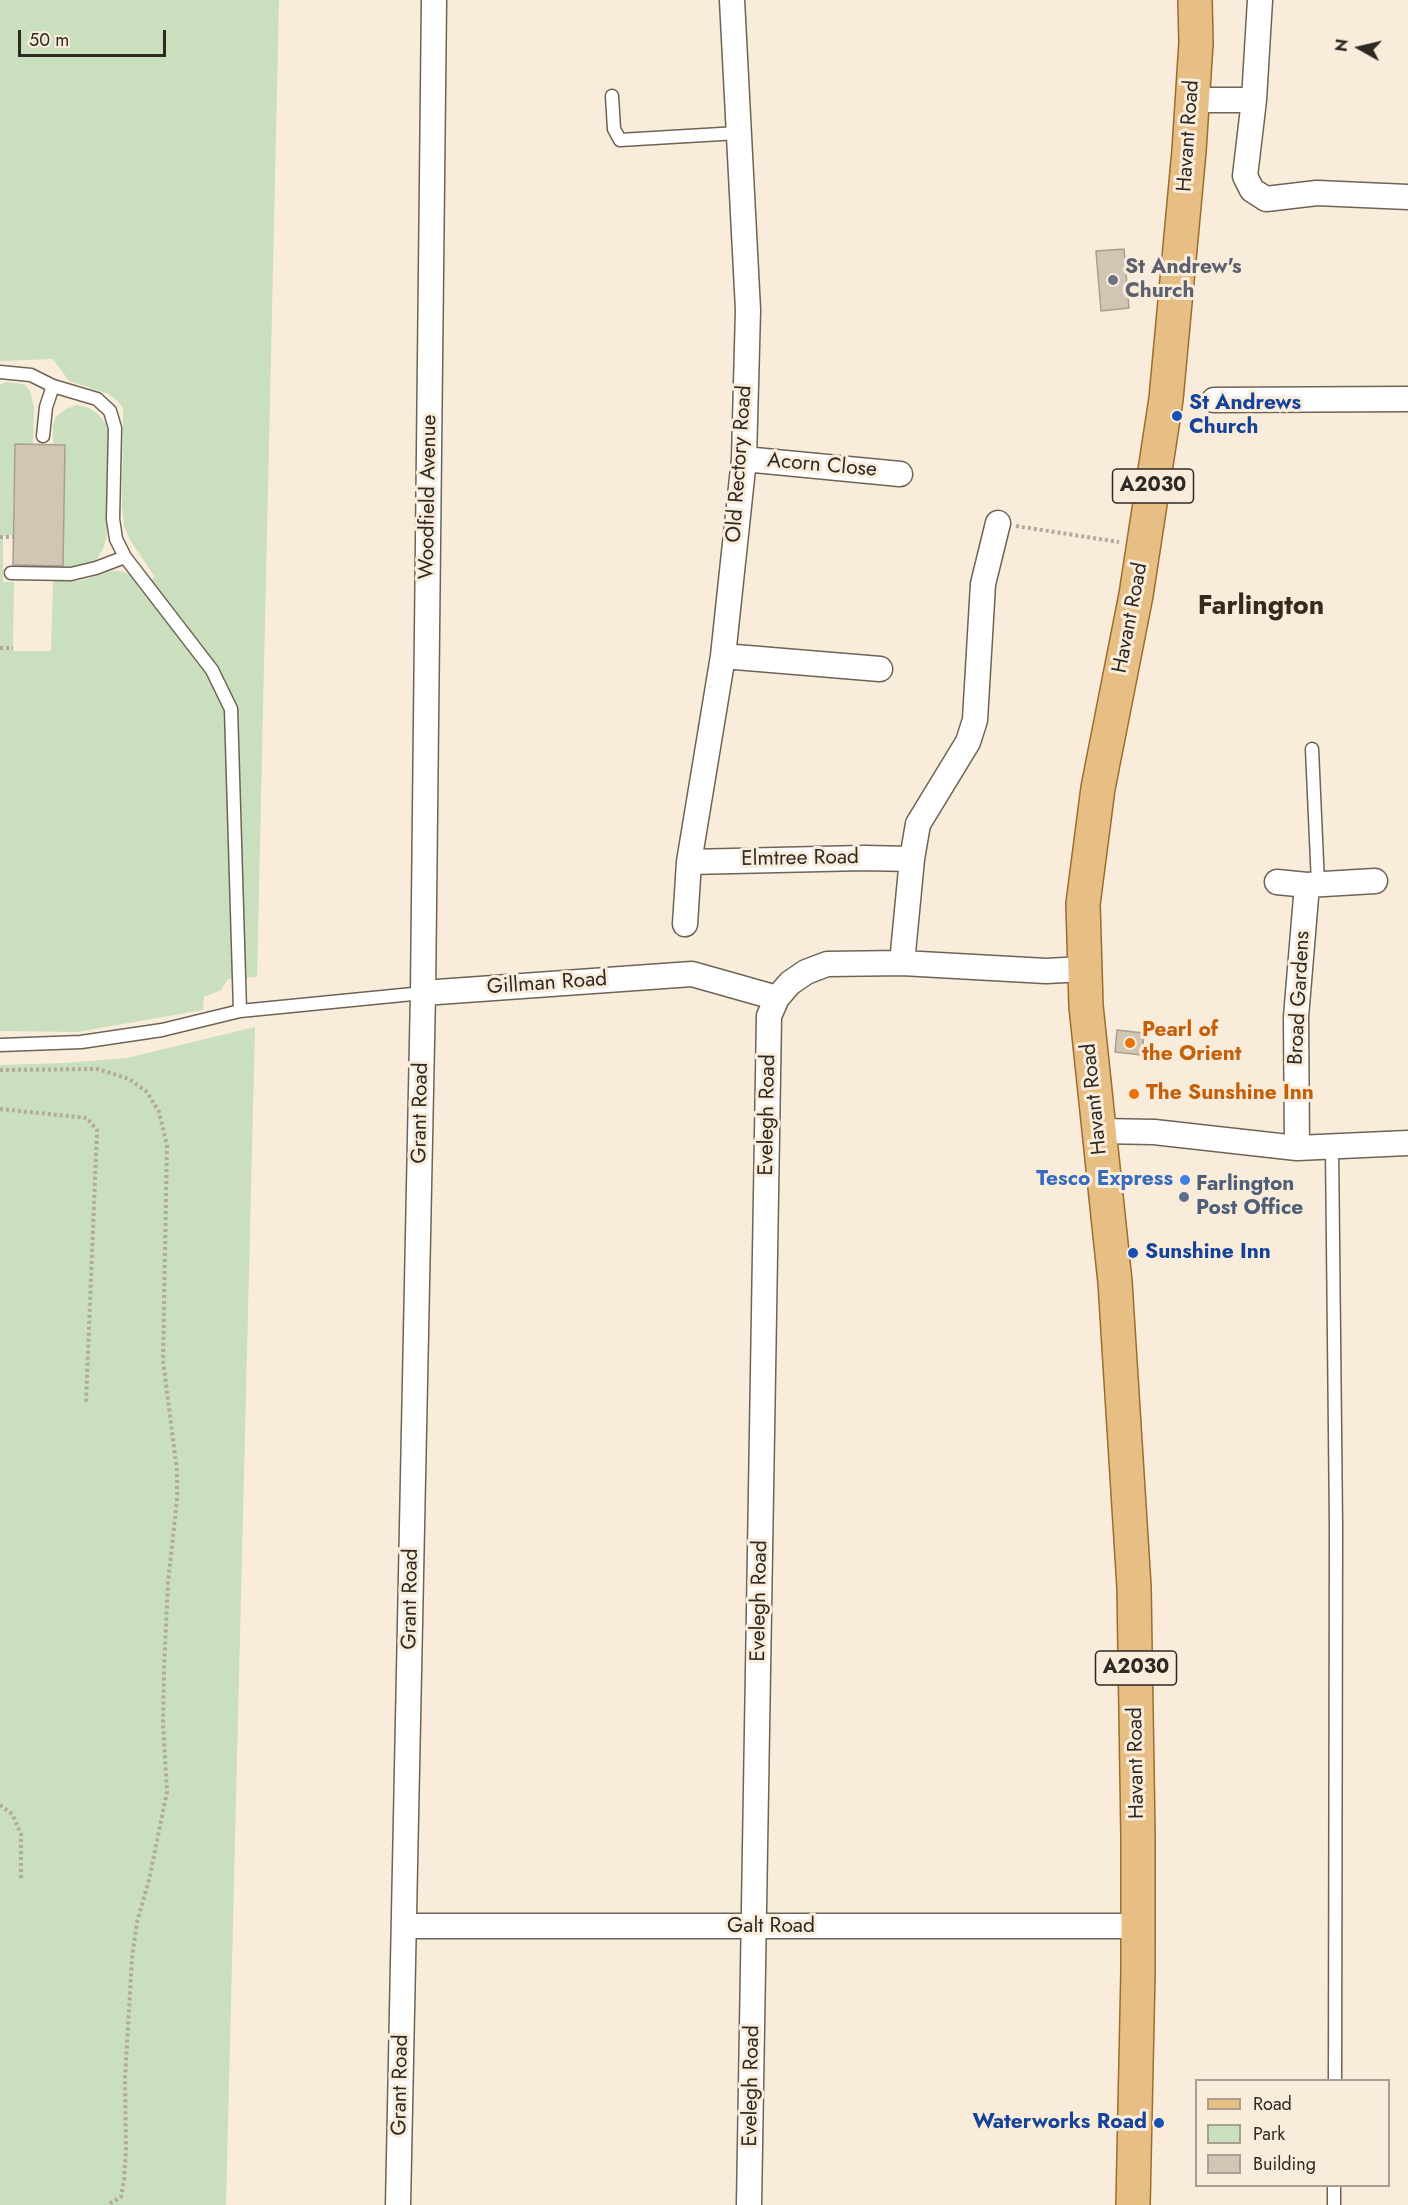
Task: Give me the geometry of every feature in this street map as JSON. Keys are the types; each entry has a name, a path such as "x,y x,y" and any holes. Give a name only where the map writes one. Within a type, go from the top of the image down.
{"main road":[{"name":"Havant Road","path":"1133,2205 1137,2066 1138,1836 1134,1587 1122,1382 1100,1131 1088,1028 1083,904 1095,809 1136,595 1166,399 1192,100 1195,0"}],"street":[{"name":"Woodfield Avenue","path":"423,993 434,0"},
{"name":"Old Rectory Road","path":"686,924 689,862 723,656 744,459 748,310 732,0"},
{"path":"1260,0 1254,100 1245,176 1252,190 1266,199 1317,193 1408,197"},
{"path":"1192,100 1254,100"},
{"path":"1214,400 1408,399"},
{"name":"Acorn Close","path":"744,459 900,474"},
{"path":"902,963 912,859 918,824 969,742 975,720 983,584 998,523"},
{"path":"723,656 880,669"},
{"name":"Elmtree Road","path":"689,862 912,859"},
{"path":"1277,882 1312,884 1375,881"},
{"name":"Broad Gardens","path":"1297,1148 1296,1017 1312,884"},
{"path":"777,998 790,983 806,972 828,964 902,963 1046,971 1084,969"},
{"name":"Gillman Road","path":"423,993 692,974 777,998"},
{"name":"Grant Road","path":"398,2205 423,993"},
{"name":"Evelegh Road","path":"749,2205 769,1016 777,998"},
{"path":"1100,1131 1154,1132 1297,1148 1408,1143"},
{"name":"Galt Road","path":"405,1926 1137,1926"}],"lane":[{"path":"612,96 614,129 620,140 738,133"},
{"path":"0,372 31,375 53,386 97,399 110,411 115,428 113,519 116,539 125,557 212,670 231,709 240,1011"},
{"path":"43,436 46,407 53,386"},
{"path":"11,573 71,574 125,557"},
{"path":"1312,749 1312,884"},
{"name":"Gillman Road","path":"0,1045 81,1042 162,1030 240,1011 423,993"},
{"path":"1332,1147 1336,1526 1335,2079"},
{"path":"1334,2187 1334,2205"}],"path":[{"path":"998,523 1108,540"},
{"path":"0,537 13,537"},
{"path":"0,648 13,648"},
{"path":"0,1070 98,1069 129,1079 147,1092 159,1112 166,1145 163,1360 177,1471 177,1499 168,1583 164,1668 163,1723 167,1792 154,1860 137,1922 132,1958 125,2079 124,2180 121,2197 107,2205"},
{"path":"0,1109 87,1118 97,1130 86,1402"},
{"path":"0,1805 12,1814 21,1834 21,1881"}],"green space":[{"path":"0,0 279,0 257,977 228,979 221,990 204,997 203,1010 77,1032 0,1031 0,385 6,382 24,384 30,391 34,408 33,445 15,445 13,535 3,536 3,582 14,582 13,651 51,651 53,581 80,581 119,571 130,574 136,579 139,589 155,577 130,540 124,526 122,506 123,409 118,401 108,394 69,381 53,359 0,361"},
{"path":"77,405 89,408 98,414 106,424 109,435 107,534 104,547 96,560 81,566 63,567 65,445 53,445 53,425 56,417 66,409"},
{"path":"255,1027 226,2205 0,2205 0,1065 127,1058"}],"building":[{"name":"St Andrew's Church","path":"1124,249 1129,308 1101,311 1096,251"},
{"path":"15,444 65,445 63,566 13,565"},
{"name":"Pearl of the Orient","path":"1117,1030 1144,1033 1142,1055 1115,1052"}],"place":[{"name":"St Andrew's Church","path":"1113,280"},
{"name":"St Andrews Church","path":"1177,416"},
{"name":"Pearl of the Orient","path":"1130,1043"},
{"name":"The Sunshine Inn","path":"1134,1094"},
{"name":"Tesco Express","path":"1185,1180"},
{"name":"Farlington Post Office","path":"1184,1197"},
{"name":"Sunshine Inn","path":"1133,1253"},
{"name":"Waterworks Road","path":"1159,2123"}],"district":[{"name":"Farlington","path":"1261,607"}]}
